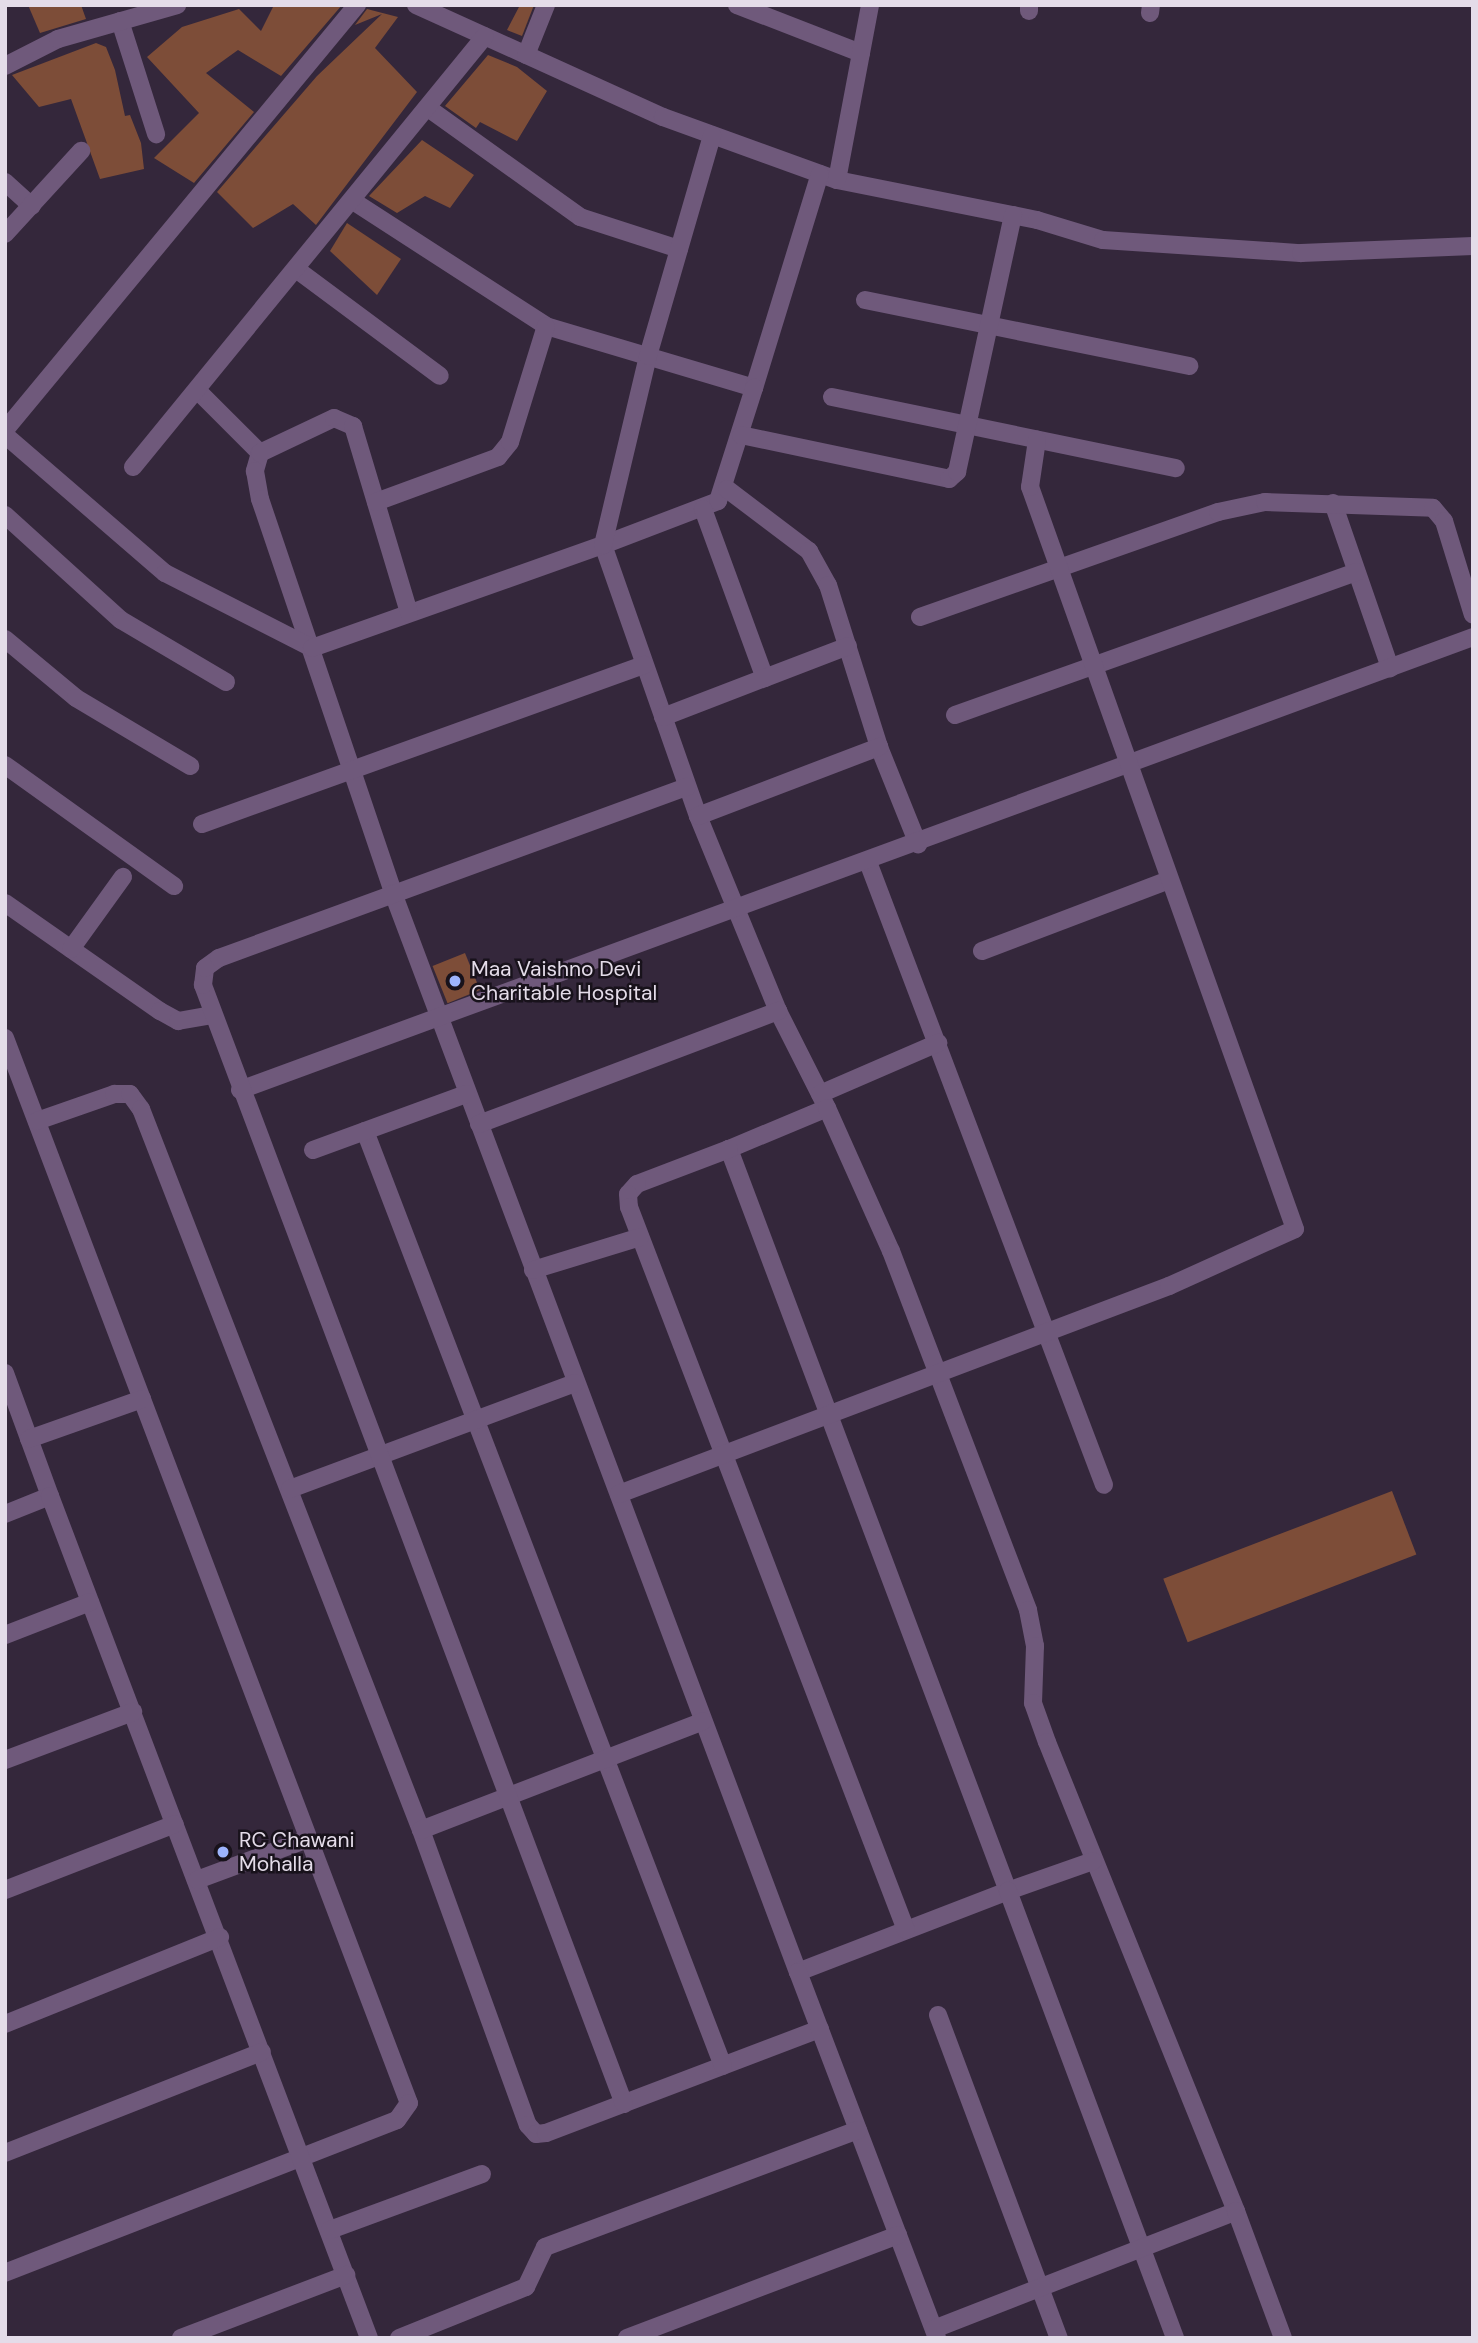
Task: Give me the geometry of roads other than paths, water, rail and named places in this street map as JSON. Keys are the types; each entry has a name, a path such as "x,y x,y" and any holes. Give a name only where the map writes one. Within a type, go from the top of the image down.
{"street":[{"path":"5,66 27,51 177,5"},
{"path":"357,5 6,432 165,573 312,648 704,509 727,489 754,388 820,174"},
{"path":"416,5 446,11 485,36 712,135 838,180 1013,215 1103,240 1207,250 1473,246"},
{"path":"526,55 546,5"},
{"path":"737,5 861,53"},
{"path":"838,180 870,5"},
{"path":"120,21 156,134"},
{"path":"133,467 354,201 485,36"},
{"path":"428,108 580,217 679,249"},
{"path":"712,135 648,356 603,545 698,816 778,1011 858,1170 933,1372 1028,1610 1035,1646 1033,1703 1093,1861 1236,2211 1283,2338"},
{"path":"5,234 80,151"},
{"path":"5,182 32,206"},
{"path":"354,201 546,326 754,388"},
{"path":"741,435 937,481 957,472 991,326 1013,215"},
{"path":"296,270 440,376"},
{"path":"865,300 1189,366"},
{"path":"376,502 498,457 510,442 546,326"},
{"path":"197,390 260,453"},
{"path":"832,397 1176,468"},
{"path":"409,613 353,426 344,418 271,443 260,453 255,471 260,499 312,648 350,773 466,1094 936,2333 1040,2286 1236,2211"},
{"path":"619,1494 1285,1239 1295,1229 1030,487 1037,440"},
{"path":"727,489 810,551 848,646 879,747 918,844"},
{"path":"1333,503 1390,668"},
{"path":"920,617 1245,505 1333,503 1433,508 1444,521 1473,615"},
{"path":"704,509 765,678"},
{"path":"5,515 121,620 226,682"},
{"path":"955,715 1356,572"},
{"path":"240,1090 735,907 918,844 1473,637"},
{"path":"5,639 76,698 190,766"},
{"path":"663,717 848,646"},
{"path":"202,824 350,773 644,665"},
{"path":"698,816 879,747"},
{"path":"5,765 174,886"},
{"path":"624,2104 511,1794 378,1454 211,1015 203,985 212,963 393,893 687,787"},
{"path":"868,862 1104,1485"},
{"path":"71,949 122,877"},
{"path":"982,951 1169,880"},
{"path":"5,904 177,1021 211,1015"},
{"path":"479,1125 778,1011"},
{"path":"5,1038 409,2104 397,2120 5,2273"},
{"path":"906,1930 640,1237 628,1194 637,1184 729,1149 938,1043"},
{"path":"37,1121 114,1094 130,1094 141,1108 421,1830 528,2125 536,2134 546,2133 820,2029"},
{"path":"313,1150 466,1094"},
{"path":"365,1131 473,1419 723,2066"},
{"path":"729,1149 1175,2338"},
{"path":"533,1270 640,1237"},
{"path":"5,1373 90,1602 220,1937 369,2338"},
{"path":"290,1489 575,1382"},
{"path":"29,1439 142,1399"},
{"path":"5,1514 50,1496"},
{"path":"5,1635 90,1602"},
{"path":"5,1760 133,1712"},
{"path":"421,1830 703,1721"},
{"path":"5,1890 175,1824"},
{"path":"197,1880 308,1839"},
{"path":"798,1972 1007,1891 1093,1861"},
{"path":"5,2024 220,1937"},
{"path":"938,2015 1059,2338"},
{"path":"5,2153 262,2052"},
{"path":"399,2338 526,2287 545,2247 858,2130"},
{"path":"330,2230 482,2174"},
{"path":"626,2338 898,2235"},
{"path":"181,2338 346,2275"}],"place":[{"name":"Maa Vaishno Devi Charitable Hospital","path":"455,981"},
{"name":"RC Chawani Mohalla","path":"223,1852"}]}
